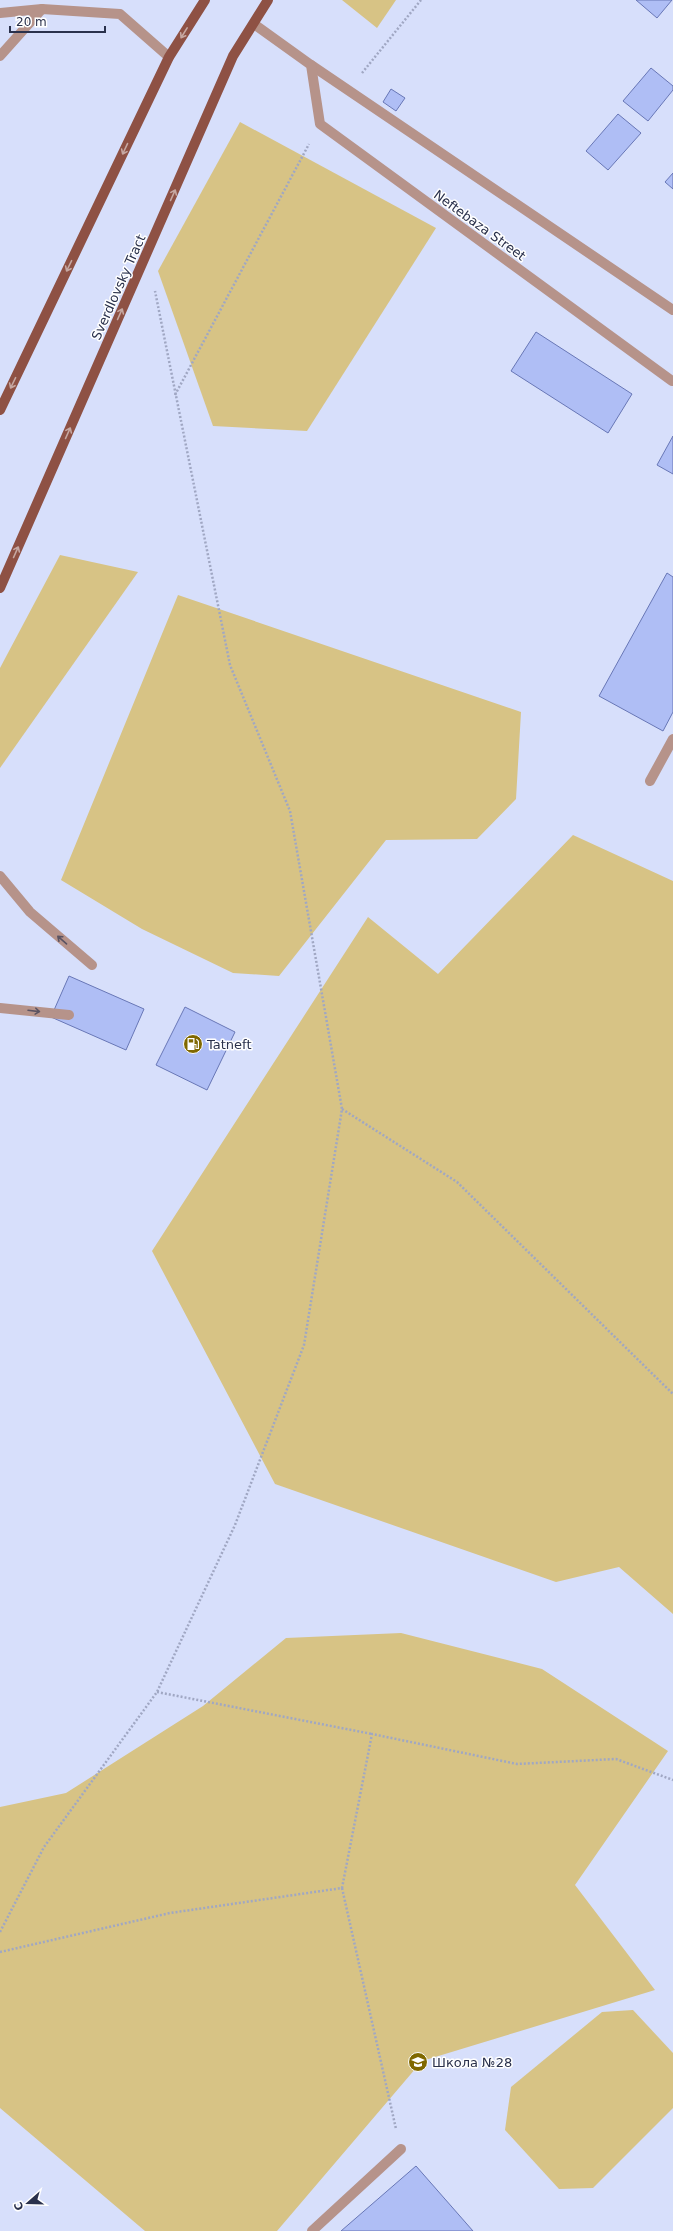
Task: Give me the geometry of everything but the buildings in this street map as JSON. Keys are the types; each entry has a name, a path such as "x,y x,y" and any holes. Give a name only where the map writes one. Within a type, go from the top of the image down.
{"main road":[{"path":"0,410 169,56 205,0"},
{"name":"Sverdlovsky Tract","path":"0,588 234,56 268,0"}],"street":[{"path":"0,13 42,9 120,14 169,56"},
{"path":"0,56 42,9"},
{"path":"254,24 311,65 673,310"},
{"path":"311,65 320,124"},
{"name":"Neftebaza Street","path":"320,124 672,382"},
{"path":"650,781 673,739"},
{"path":"0,876 30,912 92,965"},
{"path":"0,1008 69,1015"},
{"path":"312,2231 401,2149"}],"path":[{"path":"348,90 421,0"},
{"path":"175,395 320,124"},
{"path":"0,1932 44,1847 157,1692 235,1525 304,1345 342,1109 290,811 230,665 147,254"},
{"path":"342,1109 457,1182 673,1394"},
{"path":"157,1692 517,1764 616,1759 673,1780"},
{"path":"372,1734 342,1888 401,2149"},
{"path":"0,1952 170,1913 342,1888"}],"shaded area":[{"path":"342,0 396,0 377,28"},
{"path":"240,122 436,228 307,431 213,426 158,271"},
{"path":"60,555 138,572 0,768 0,668"},
{"path":"178,595 521,712 516,799 477,839 386,840 279,976 233,973 142,929 61,880"},
{"path":"573,835 673,881 673,1614 619,1567 556,1582 275,1484 152,1251 368,917 438,974"},
{"path":"401,1633 542,1669 668,1751 575,1885 655,1990 422,2061 277,2231 145,2231 0,2108 0,1807 66,1793 203,1706 286,1638"},
{"path":"633,2010 673,2053 673,2108 593,2188 559,2189 505,2130 511,2087 602,2012"}],"place":[{"name":"Tatneft","path":"193,1044"},
{"name":"Школа №28","path":"418,2062"}]}
